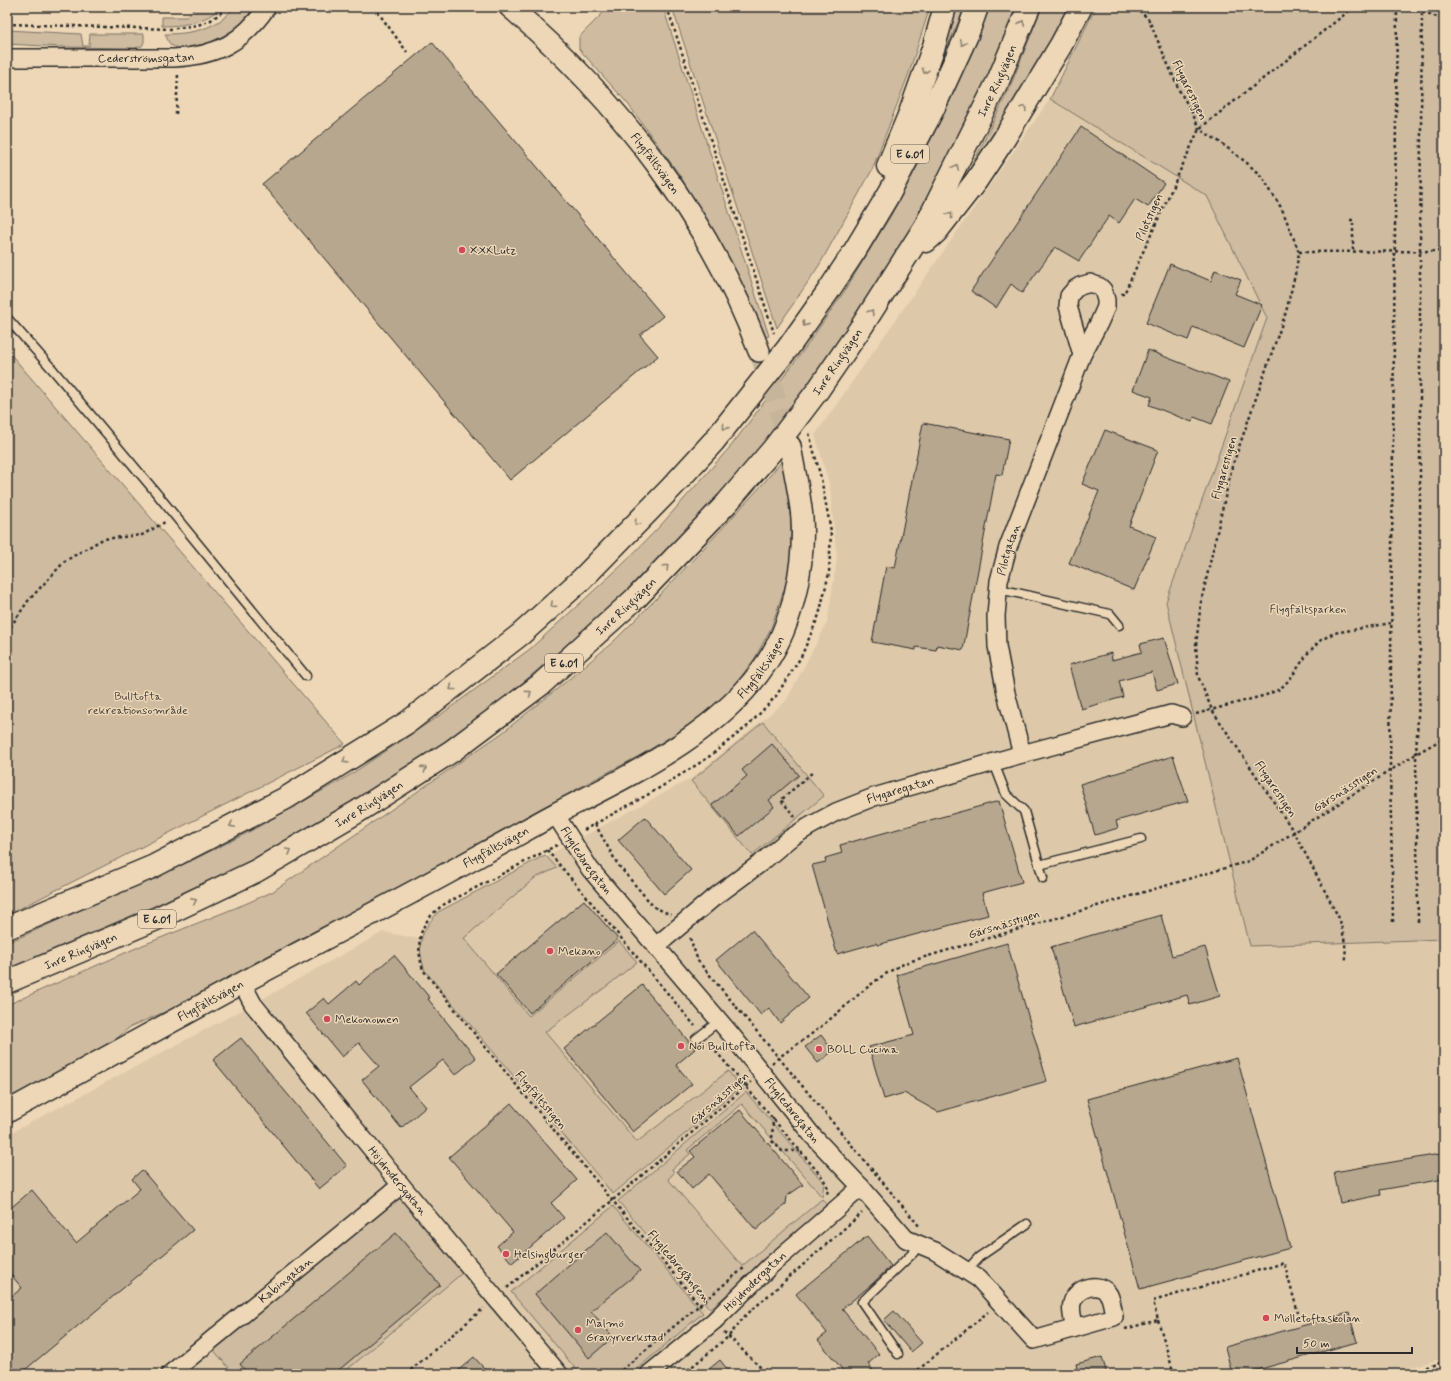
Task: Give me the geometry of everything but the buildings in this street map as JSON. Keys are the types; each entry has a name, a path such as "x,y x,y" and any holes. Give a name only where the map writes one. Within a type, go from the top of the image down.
{"highway":[{"path":"827,293 833,262 875,192 900,140 934,46 945,7"},
{"name":"E 6.01","path":"7,928 152,867 286,798 408,722 521,634 582,579 671,488 714,441 756,390 827,293 854,252 890,192 933,109 977,7"},
{"name":"Inre Ringvägen","path":"7,982 156,919 256,871 357,812 452,751 540,685 637,597 727,503 774,448 818,390 862,326 925,227 998,81 1029,7"},
{"path":"902,261 936,232 976,181 1030,98 1081,7"},
{"path":"7,990 56,962"}],"street":[{"name":"Cederströmsgatan","path":"7,58 174,58 202,55 240,38 252,28 267,7"},
{"name":"Flygfältsvägen","path":"510,7 561,54 614,110 641,144 697,224 727,278 752,332 758,351"},
{"path":"1082,355 1068,306 1069,296 1075,289 1090,283 1100,287 1105,295"},
{"name":"Pilotgatan","path":"1022,754 1006,694 997,646 996,616 1000,581 1008,547 1082,355 1106,306 1105,295"},
{"name":"Flygfältsvägen","path":"7,1112 242,983 427,885 555,814 605,789 679,746 716,719 746,691 768,661 788,620 802,564 802,517 790,446"},
{"name":"Flygaregatan","path":"656,946 789,839 850,806 874,797 994,762 1171,714 1182,718"},
{"name":"Flygledaregatan","path":"555,814 590,869 719,1020 812,1135 861,1187 906,1239 920,1236 935,1251 979,1279 1034,1340 1075,1328"},
{"name":"Höjdrodersgatan","path":"242,983 254,1004 401,1185 559,1374"},
{"name":"Kabingatan","path":"170,1374 401,1185"},
{"name":"Höjdrodergatan","path":"649,1374 714,1321 770,1266 861,1187"}],"lane":[{"path":"7,318 54,371 306,676"},
{"path":"999,589 1110,614 1120,625"},
{"path":"994,762 1006,794 1024,811 1043,878"},
{"path":"1039,865 1141,839"},
{"path":"699,1037 719,1020"},
{"path":"966,1271 979,1257 1027,1224"},
{"path":"898,1354 862,1302 914,1252 920,1236"}],"path":[{"path":"7,24 170,30 198,25 211,20 227,7"},
{"path":"374,7 407,52"},
{"path":"667,7 774,333"},
{"name":"Flygarestigen","path":"1134,7 1148,18 1179,90 1192,112 1199,129 1247,162 1262,177 1282,209 1299,252 1286,312 1232,467 1201,602 1196,646 1198,676 1212,710 1294,832 1340,920 1345,943 1346,960"},
{"path":"1199,129 1354,7"},
{"path":"1387,7 1422,11 1444,20"},
{"path":"1418,922 1416,754 1420,679 1420,252 1422,7"},
{"path":"1393,922 1390,770 1397,8"},
{"path":"176,114 179,71"},
{"name":"Pilotstigen","path":"1105,295 1124,294 1199,129"},
{"path":"1350,220 1353,220 1353,252"},
{"path":"1299,252 1444,251"},
{"path":"7,632 28,601 65,560 103,539 142,535 175,516"},
{"path":"7,568 7,576"},
{"path":"1182,718 1266,695 1280,689 1290,679 1308,653 1321,640 1334,633 1391,623"},
{"name":"Gärsnässtigen","path":"613,1200 747,1087 779,1057 824,1025 873,982 893,968 1249,860 1390,770 1444,738"},
{"path":"805,829 781,800 814,772"},
{"path":"595,824 618,865 654,906 686,922 698,961 779,1057 920,1236"},
{"name":"Flygfältsstigen","path":"570,838 443,905 424,925 421,932 418,950 423,970 430,980 508,1076 613,1200"},
{"path":"547,850 699,1037 747,1087 826,1182 828,1194 825,1199"},
{"path":"773,1117 772,1141 782,1151 800,1151"},
{"path":"406,1374 613,1200"},
{"name":"Flygledaregången","path":"613,1200 728,1337 769,1374"},
{"path":"683,1374 728,1337 745,1316 855,1219"},
{"path":"617,1374 748,1264"},
{"path":"1153,1301 1174,1374"},
{"path":"913,1374 991,1309"},
{"path":"1403,1374 1444,1362"}],"shaded area":[{"path":"1050,99 1207,196 1267,318 1166,602 1250,946 1444,939 1444,1358 1387,1374 7,1374 7,1135 253,1004 383,932 420,939 453,906 690,779 786,701 827,623 837,559 830,487 815,435"}],"green space":[{"path":"196,7 222,7 202,20 187,24 162,26 162,17 186,17"},
{"path":"234,7 254,7 236,28 214,41 195,47 178,48 171,45 168,41 165,34 184,33 203,29 220,20"},
{"path":"609,7 663,7 769,336 765,337 728,258 679,174 628,104 579,49 579,37"},
{"path":"672,7 930,7 909,73 872,170 820,264 777,328"},
{"path":"953,7 965,7 936,72"},
{"path":"990,7 1016,7 1000,48 972,111 910,232 837,345 755,455 640,579 589,626 500,702 408,768 252,860 154,906 7,969 7,943 195,859 247,833 350,775 443,713 530,649 622,565 661,525 731,446 803,351 844,292 891,215 918,165 947,107"},
{"path":"1042,7 1073,7 958,194 1010,87"},
{"name":"Flygfältsparken","path":"1096,7 1444,7 1444,939 1250,946 1166,602 1267,318 1207,196 1050,99"},
{"path":"7,30 81,34 83,46 89,46 90,34 144,34 144,42 142,46 135,48 63,47 7,44"},
{"name":"Bulltofta rekreationsområde","path":"7,350 345,744 7,915"},
{"path":"782,461 789,501 791,527 791,552 787,581 771,628 755,658 734,686 712,708 681,730 641,755 176,1007 130,1027 108,1046 7,1100 7,1005 143,945 272,892 502,733 613,642 660,595 717,534"},
{"path":"763,722 824,796 752,855 691,781"},
{"path":"545,855 557,868 535,878 464,938 529,1016 619,941 637,962 545,1032 637,1142 728,1071 741,1087 613,1194 425,971 422,962 420,946 421,939 427,926 438,912"},
{"path":"746,1092 824,1183 822,1197 742,1104 687,1150 690,1154 672,1169 674,1173 668,1179 742,1266 822,1199 829,1208 710,1309 618,1201"},
{"path":"401,1190 467,1269 342,1374 234,1374 211,1347"},
{"path":"613,1206 703,1313 631,1374 580,1374 511,1292"}],"tunnel":[{"path":"759,351 774,393 790,446"}],"place":[{"name":"XXXLutz","path":"462,250"},
{"name":"Mekano","path":"550,951"},
{"name":"Mekonomen","path":"327,1019"},
{"name":"Noi Bulltofta","path":"681,1046"},
{"name":"BOLL Cucina","path":"819,1049"},
{"name":"Helsingburger","path":"506,1254"},
{"name":"Mölletoftaskolan","path":"1266,1318"},
{"name":"Malmö Gravyrverkstad","path":"578,1330"}]}
